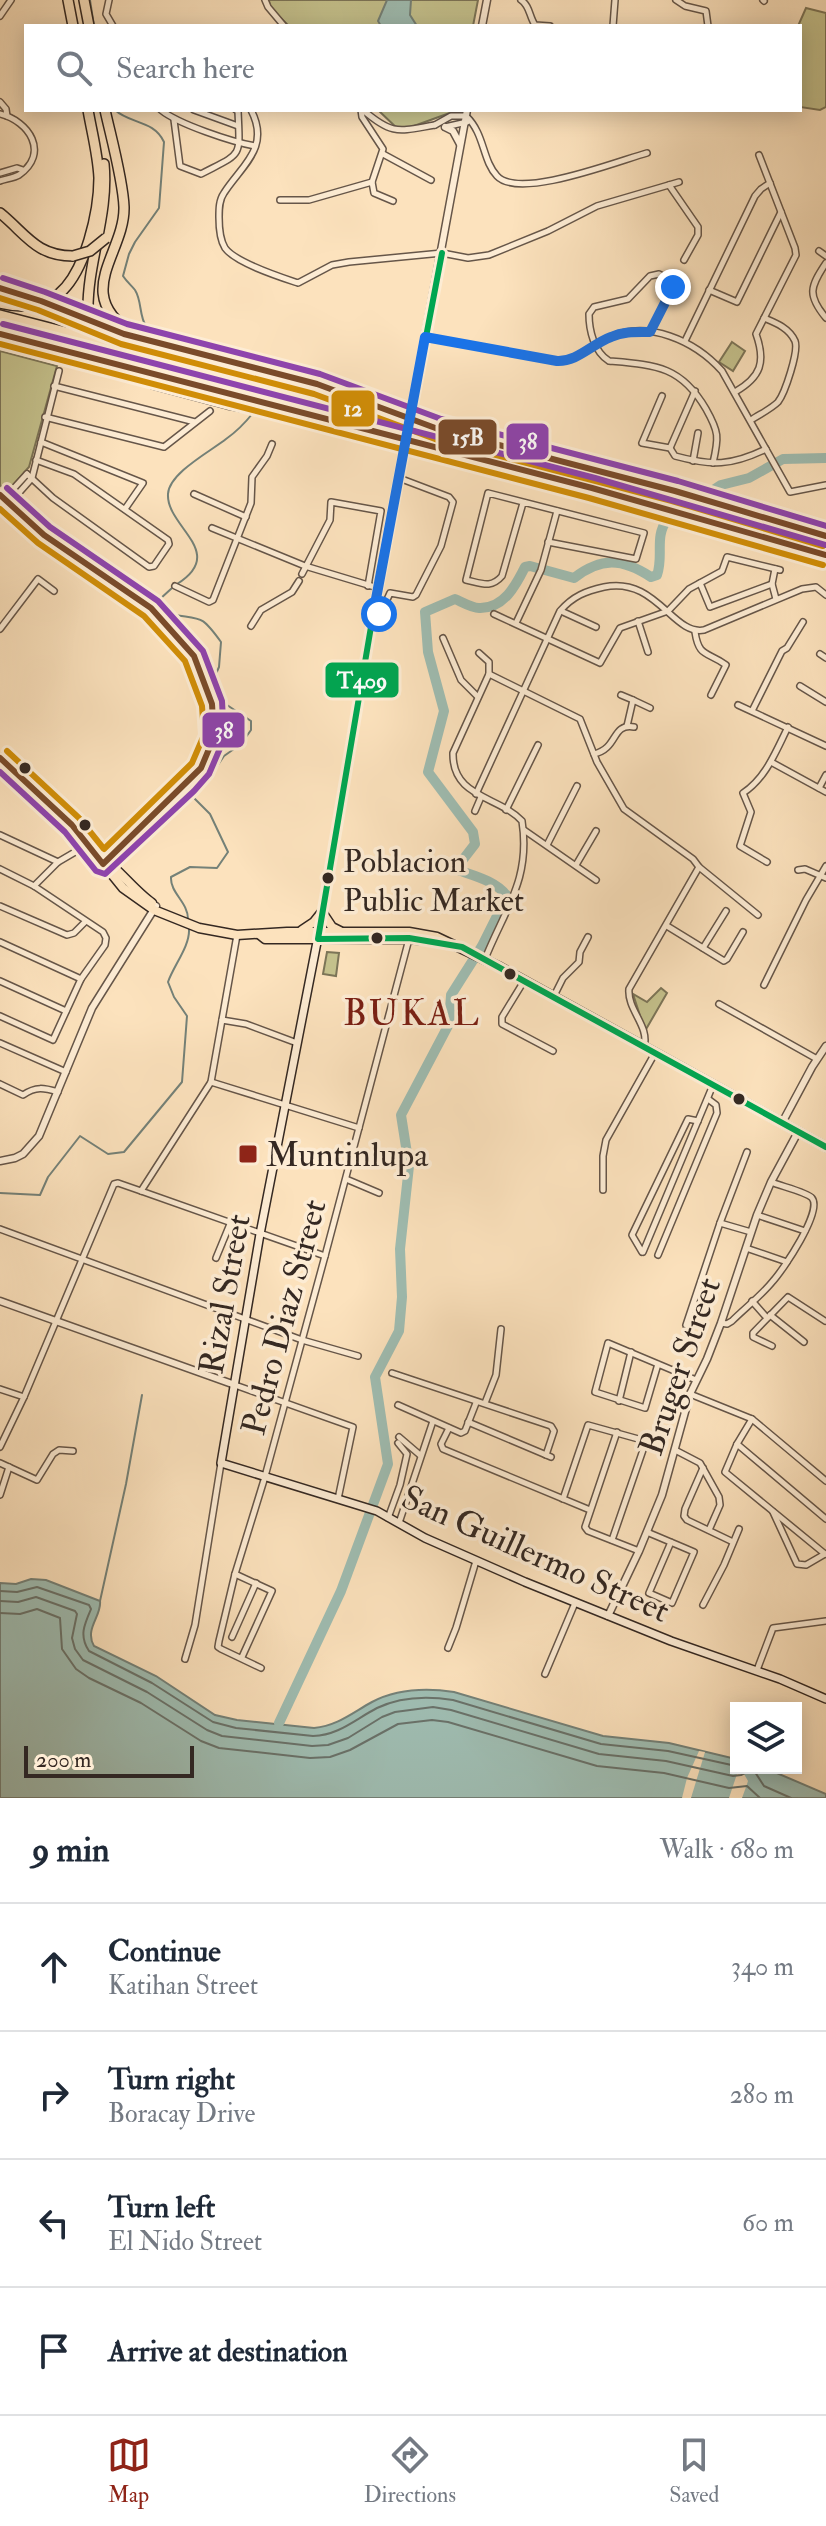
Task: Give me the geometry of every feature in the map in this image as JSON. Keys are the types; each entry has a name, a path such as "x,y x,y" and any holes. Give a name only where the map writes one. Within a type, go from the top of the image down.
{"highway":[{"path":"68,0 73,24"},
{"path":"84,0 89,24"},
{"path":"0,303 27,306 48,301 67,286 78,268 93,226 99,187 90,112"},
{"path":"88,312 105,190 104,166 90,112"},
{"path":"105,112 123,199 121,224 105,273 104,294 116,321 144,340"},
{"path":"0,213 41,249 73,256 90,251 106,238 117,221 123,199"},
{"path":"0,288 144,340 317,384 438,429"},
{"path":"0,315 662,488 826,535"},
{"path":"0,334 592,488 826,555"},
{"path":"153,384 287,417 344,424"},
{"path":"0,758 128,884 157,909 187,925 237,935 298,932 446,942"},
{"path":"298,932 310,926 322,912 332,927 341,932"},
{"path":"260,935 265,939 341,932 409,932 437,937 480,956 826,1147"}],"main road":[{"path":"3,502 44,535 151,608 194,656 212,704 214,737 201,768 103,860"},
{"name":"Rizal Street","path":"221,1463 260,1234 319,935"},
{"name":"San Guillermo Street","path":"221,1463 377,1511 476,1561 575,1603 671,1641 757,1670 826,1699"}],"street":[{"path":"0,16 11,0"},
{"path":"109,0 106,14 112,24"},
{"path":"265,0 282,24"},
{"path":"482,24 487,0"},
{"path":"521,0 527,4 534,24"},
{"path":"613,24 615,0"},
{"path":"676,0 685,6 706,11 708,24"},
{"path":"0,102 6,109 4,115 25,127 34,141 33,156 19,175 0,181"},
{"path":"164,112 174,120 255,146"},
{"path":"200,112 239,126"},
{"path":"174,120 180,166 201,174 234,158 239,143 238,112"},
{"path":"252,112 256,119 255,146 247,165 221,197 221,236 225,247 236,257 298,283 332,265 349,262 442,253 468,258 489,255 548,231 597,206 679,182"},
{"path":"362,112 362,117 382,146 383,154 372,182 374,193 393,201"},
{"path":"364,112 391,130 449,126 467,117"},
{"path":"435,125 451,116 467,117 476,126 497,176 511,185 526,185 597,171 647,153"},
{"path":"451,116 449,126 461,145"},
{"path":"319,935 373,615 467,117"},
{"path":"383,154 431,180"},
{"path":"735,392 749,384 758,368 763,353 756,334 796,255 759,155"},
{"path":"0,173 17,168 23,170"},
{"path":"280,200 309,200 372,182"},
{"path":"685,341 755,196 770,183"},
{"path":"669,185 698,227 698,235 684,260"},
{"path":"709,290 737,302 781,211"},
{"path":"819,251 826,256"},
{"path":"826,263 813,282 812,291 815,302 826,317"},
{"path":"650,332 673,287 672,281 659,274 650,276 628,299 591,309 589,325 603,357 609,361 666,370 679,375 695,391 718,430 713,463"},
{"path":"751,420 780,399 796,354 793,338 782,326 764,318"},
{"path":"425,337 557,361 569,360 612,336 630,331 650,332 685,341 722,371 790,492 826,485"},
{"path":"3,502 30,474 36,460 59,371"},
{"path":"54,386 196,422"},
{"path":"695,391 670,448 673,455 713,463 743,460 766,449"},
{"path":"662,396 642,443 670,448"},
{"path":"45,417 164,447 210,411"},
{"path":"693,461 698,433"},
{"path":"41,442 143,483 125,509"},
{"path":"175,586 211,602 251,503 252,477 272,444"},
{"path":"30,474 53,498 151,567 169,544 168,540 74,474 36,460"},
{"path":"373,615 381,613 390,593 416,595 441,546 453,502 449,497 399,478"},
{"path":"523,503 502,576 490,585 466,580 488,493 644,533 636,559 548,542"},
{"path":"194,494 246,517"},
{"path":"302,574 330,520 331,502 381,511 368,586"},
{"path":"516,623 543,565 557,511"},
{"path":"212,528 305,566 378,588"},
{"path":"494,614 600,663 620,628 668,611 684,593 722,571 727,557 778,570 772,584 776,599"},
{"path":"0,629 38,579 54,591"},
{"path":"251,626 261,610 292,592 299,581"},
{"path":"700,583 710,607 772,584"},
{"path":"475,811 478,796 560,611 585,591 626,586 650,596 687,629 695,632 809,587 816,587 826,595"},
{"path":"560,611 596,627"},
{"path":"638,621 648,652"},
{"path":"752,711 782,651 803,622"},
{"path":"695,632 701,651 726,665 711,695"},
{"path":"443,638 461,680 478,697"},
{"path":"479,653 489,662 489,674 453,754 453,764 468,789 515,814 522,821 524,829 523,870 508,913 480,956"},
{"path":"489,674 580,719 594,754 624,809 693,859 758,915"},
{"path":"800,686 826,702"},
{"path":"621,695 650,708"},
{"path":"594,754 607,749 619,730 630,727 633,700"},
{"path":"738,705 826,746"},
{"path":"767,862 739,845 751,812 743,793 755,784 771,762 788,727"},
{"path":"506,810 538,745"},
{"path":"771,762 826,792"},
{"path":"819,788 826,775"},
{"path":"547,845 577,786"},
{"path":"524,829 596,880"},
{"path":"576,865 596,831"},
{"path":"0,835 58,862"},
{"path":"34,886 58,862 88,844"},
{"path":"764,985 826,866"},
{"path":"644,1047 645,1035 631,1004 629,989 699,867"},
{"path":"798,870 803,868 823,876"},
{"path":"0,869 34,886 103,932 106,938 105,945 81,979 53,1040 0,1016"},
{"path":"0,906 67,935 74,933 85,922"},
{"path":"0,1161 15,1158 32,1146 101,990 157,909"},
{"path":"703,948 726,911"},
{"path":"667,926 722,960 726,960 743,932"},
{"path":"141,1191 211,1082 237,935"},
{"path":"553,997 563,978 576,966 588,937"},
{"name":"Pedro Diaz Street","path":"242,1657 218,1647 235,1574 265,1477 409,939"},
{"path":"0,942 81,979"},
{"path":"0,981 66,1011"},
{"path":"524,981 502,1017 502,1024 553,1051"},
{"path":"719,1004 817,1059"},
{"path":"222,1020 246,1024 297,1043"},
{"path":"0,1043 66,1073"},
{"path":"782,1123 826,1046"},
{"path":"603,1190 606,1140 655,1053"},
{"path":"211,1082 359,1128"},
{"path":"0,1084 23,1095 32,1088 41,1087 58,1092"},
{"path":"698,1121 688,1119 632,1235 643,1252 708,1099 713,1085"},
{"path":"658,1255 717,1113 716,1105 708,1099"},
{"name":"Bruger Street","path":"608,1616 662,1495 692,1378 707,1359 757,1215 798,1132"},
{"path":"686,1325 747,1152"},
{"path":"346,1179 379,1193"},
{"path":"721,1323 732,1321 775,1280 813,1215 815,1204 810,1196 771,1182"},
{"path":"0,1447 116,1183 325,1256"},
{"path":"757,1215 805,1231"},
{"path":"720,1223 751,1232"},
{"path":"216,1258 230,1224"},
{"path":"0,1229 302,1340 358,1356"},
{"path":"746,1248 787,1262"},
{"path":"772,1346 753,1336 753,1332 789,1297 825,1321"},
{"path":"0,1301 353,1427 338,1499"},
{"path":"752,1301 804,1342"},
{"path":"485,1403 496,1375 501,1329"},
{"path":"658,1364 645,1408 595,1392 608,1343 692,1378"},
{"path":"619,1401 631,1352"},
{"path":"392,1373 553,1428 548,1456 468,1422"},
{"path":"0,1389 24,1397"},
{"path":"690,1394 752,1419 826,1481"},
{"path":"398,1405 463,1433 476,1403"},
{"path":"752,1419 724,1470 826,1553 806,1565 797,1564 772,1510"},
{"path":"399,1524 433,1421"},
{"path":"563,1499 587,1426 592,1424 642,1440 644,1446 612,1540"},
{"path":"449,1428 441,1444 444,1450 590,1510"},
{"path":"617,1432 586,1529 639,1551"},
{"path":"388,1518 407,1454 398,1440 420,1455"},
{"path":"737,1444 826,1519"},
{"path":"0,1463 37,1480 53,1454 59,1450 73,1451"},
{"path":"675,1450 692,1458 703,1468 720,1499 709,1530"},
{"name":"Rizal Street","path":"185,1659 195,1625 221,1463"},
{"path":"0,1495 9,1467"},
{"path":"703,1468 683,1513 687,1520 733,1542"},
{"path":"703,1605 739,1529"},
{"path":"647,1532 671,1542 694,1552 672,1603 649,1593 671,1542"},
{"path":"448,1648 476,1561"},
{"path":"235,1574 272,1591 242,1657 261,1668"},
{"path":"232,1637 256,1583"},
{"path":"545,1674 575,1603"},
{"path":"757,1670 773,1628 826,1621"}],"shaded area":[{"path":"269,0 478,0 473,24 287,24 270,8"},
{"path":"806,8 826,13 826,107 820,110 802,107 802,24 799,24"},
{"path":"380,112 452,112 400,131"},
{"path":"732,342 745,351 733,371 719,362"},
{"path":"0,351 57,366 29,467 7,492 0,485"},
{"path":"327,952 339,953 336,976 323,974"},
{"path":"661,988 667,993 645,1031 633,994 647,1002"}],"water":[{"path":"387,0 411,0 410,15 416,24 380,24 378,21"},
{"path":"31,1579 46,1580 100,1601 91,1634 94,1646 156,1676 215,1715 314,1728 337,1722 392,1694 423,1690 454,1692 603,1736 669,1743 730,1758 730,1774 779,1774 826,1794 826,1798 0,1798 0,1583 16,1584"}],"pier":[{"path":"699,1751 705,1752 691,1798 682,1798 687,1778"},
{"path":"737,1774 744,1774 748,1781 742,1798 729,1798"}],"waterway":[{"path":"90,0 94,24"},
{"path":"118,112 148,126 164,142 159,208 135,242 123,276 137,294 144,322 162,336 234,358"},
{"path":"177,584 191,572 197,561 191,539 170,506 170,486 192,463 244,424 253,413"},
{"path":"715,489 749,478 783,459 826,458"},
{"path":"279,1723 341,1591 388,1464 375,1377 399,1331 402,1297 400,1249 409,1166 401,1115 449,1024 451,995 482,946 507,896 491,883 458,870 475,844 473,832 428,772 444,711 428,652 425,612 455,599 476,608 495,605 508,595 525,567 530,566 574,578 593,566 612,562 631,566 651,577 657,575 661,533 667,520"},
{"path":"172,588 160,599 169,614 200,619 221,642 219,667 211,685 218,699 251,721 251,730 241,744 224,756 209,778 190,794 210,814 228,852 217,868 190,867 171,877 188,919"},
{"path":"0,1193 40,1195 48,1177 80,1136 108,1154 124,1152 182,1082 187,1016 168,982 184,949 189,929"},
{"path":"100,1601 142,1395"}],"tunnel":[{"path":"89,316 96,343 109,361 128,374 153,384"}],"transit line":[{"name":"T409","path":"442,253 373,615 318,939 409,938 462,947 826,1147"},
{"name":"38","path":"3,278 127,324 320,374 441,419 678,481 826,526"},
{"name":"15B","path":"0,288 124,334 317,384 438,429 675,491 826,536"},
{"name":"12","path":"0,298 121,344 314,394 435,439 672,501 823,546"},
{"name":"38","path":"3,324 595,478 826,545"},
{"name":"15B","path":"0,334 592,488 826,555"},
{"name":"12","path":"0,344 589,498 823,565"},
{"name":"38","path":"0,772 65,832 96,871 105,874 209,774 224,739 222,701 203,651 158,601 50,527 7,488"},
{"name":"15B","path":"0,495 44,535 151,608 194,656 212,704 214,737 201,768 103,864 72,825 0,758"},
{"name":"12","path":"0,509 38,543 144,616 185,661 202,706 204,735 192,763 104,849 79,818 7,751"}],"place":[{"name":"Poblacion Public Market","path":"328,878"},
{"name":"Muntinlupa","path":"248,1154"}],"district":[{"name":"BUKAL","path":"412,1012"}],"route":[{"path":"379,614 373,615 425,337 557,361 569,360 612,336 630,331 650,332 673,287"}]}
